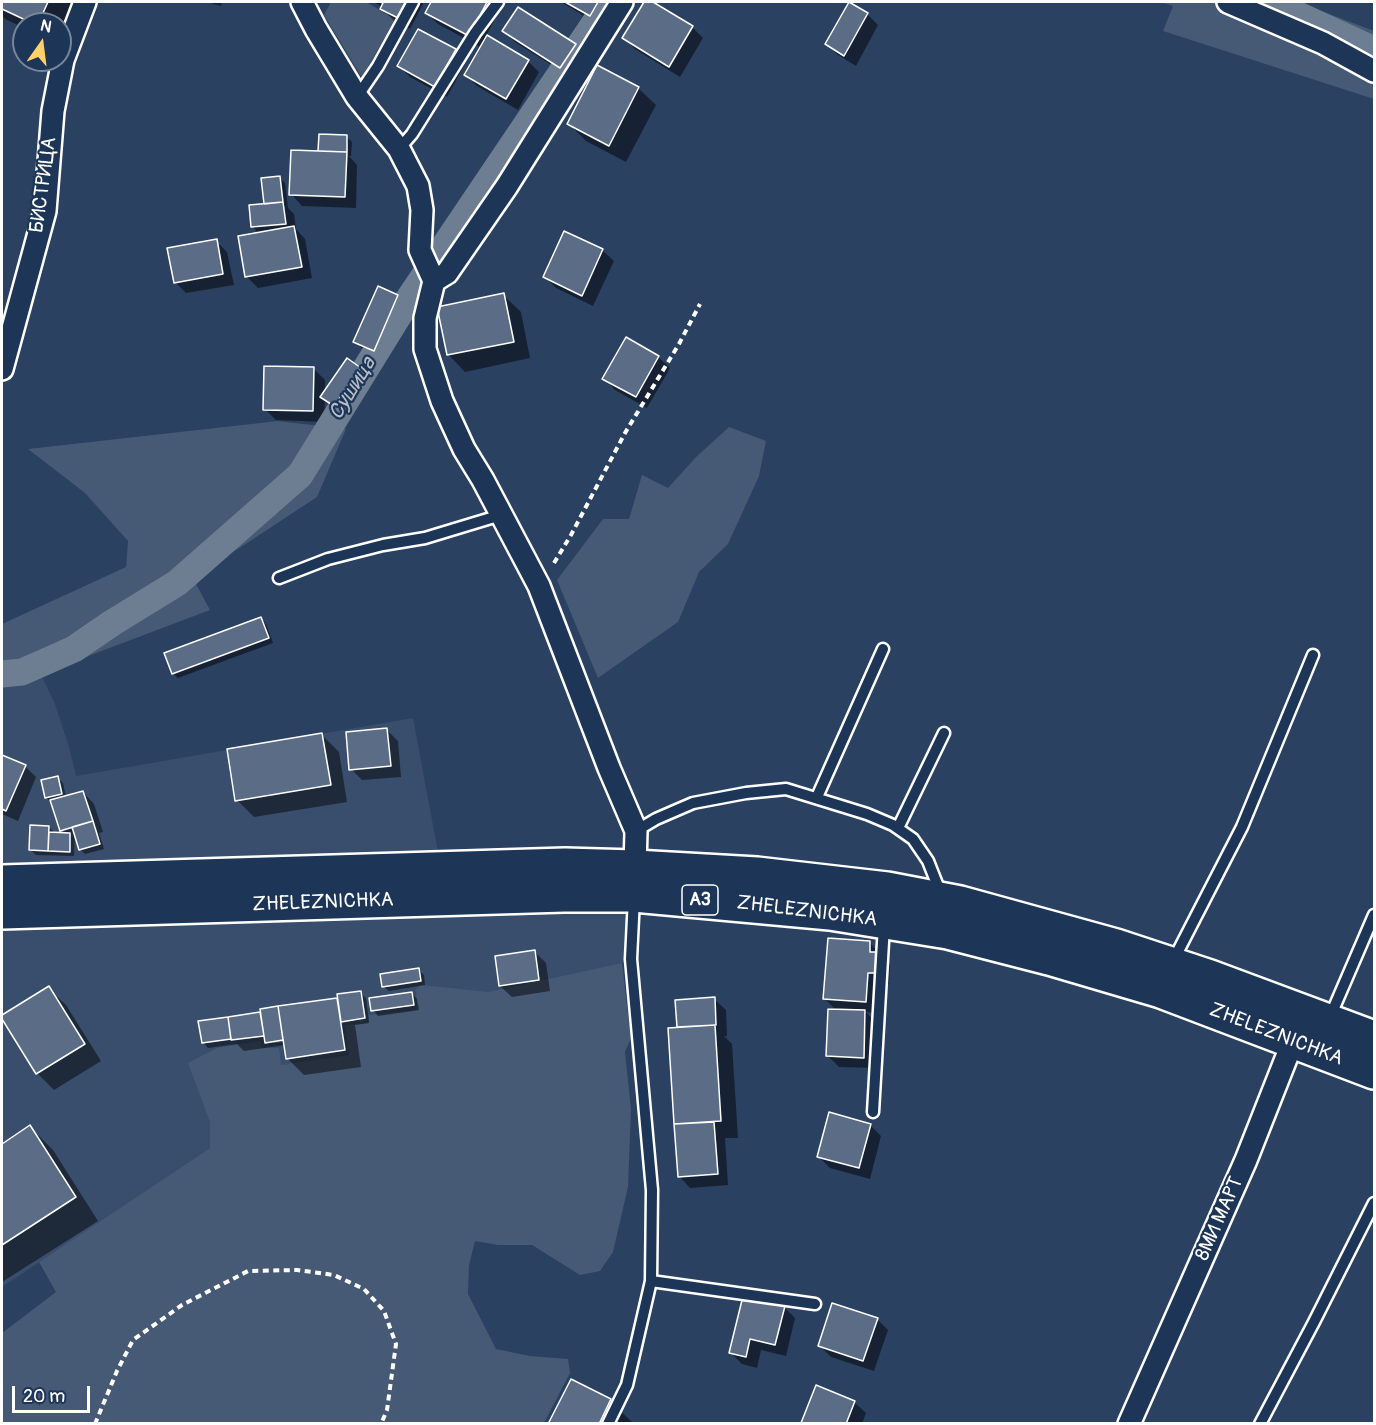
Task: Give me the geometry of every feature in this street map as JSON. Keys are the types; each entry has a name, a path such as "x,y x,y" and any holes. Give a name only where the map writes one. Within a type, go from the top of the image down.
{"main road":[{"name":"ZHELEZNICHKA","path":"2,882 565,865 634,881 948,932 1049,958 1161,991 1374,1072"},
{"name":"ZHELEZNICHKA","path":"2,912 552,895 634,881 757,874 887,889 943,900 1042,925 1171,964 1374,1038"}],"street":[{"name":"БИСТРИЦА","path":"2,369 45,211 53,111 63,60 85,2"},
{"path":"302,2 357,97 399,149 418,186 422,210 420,250 434,280 425,318 425,349 442,401 464,449 539,586 609,768 636,831 634,881"},
{"path":"434,280 447,273 507,186 622,2"},
{"path":"1228,2 1323,43 1374,71"},
{"name":"8МИ МАРТ","path":"1129,1424 1246,1160 1293,1041 1316,1015"}],"lane":[{"path":"357,97 378,66 412,2"},
{"path":"399,149 412,134 498,2"},
{"path":"279,578 328,559 383,545 425,538 501,515"},
{"path":"817,797 883,649"},
{"path":"1171,964 1242,827 1313,655"},
{"path":"898,828 944,733"},
{"path":"636,831 656,819 693,803 786,789 867,814 898,828 913,839 928,861 943,900"},
{"path":"608,1424 627,1385 651,1281 652,1190 631,958 634,881"},
{"path":"1316,1015 1374,915"},
{"path":"873,1112 884,922"},
{"path":"1260,1424 1374,1203"},
{"path":"651,1281 815,1304"}],"path":[{"path":"539,586 571,535 625,433 679,344 700,304"},
{"path":"95,1424 117,1371 133,1340 182,1305 248,1271 297,1270 334,1275 364,1289 384,1311 396,1344 387,1410 381,1424"}],"shaded area":[{"path":"331,2 366,2 395,19 362,78 324,15"},
{"path":"1161,2 1298,2 1374,31 1374,99 1163,31 1173,6"},
{"path":"278,421 346,429 317,497 238,549 190,573 210,610 54,669 37,666 22,672 2,674 2,624 126,567 128,541 85,493 28,449"},
{"path":"729,427 766,441 759,476 728,544 699,572 678,622 598,678 557,580 603,519 629,519 642,475 668,488 696,457"},
{"path":"37,666 55,704 76,776 413,718 441,868 2,882 2,674 22,672"},
{"path":"634,895 631,959 210,1148 2,1287 2,912"},
{"path":"622,963 631,1038 625,1052 631,1109 628,1187 613,1252 600,1271 580,1275 532,1245 498,1245 475,1241 469,1265 468,1294 496,1349 530,1356 568,1359 570,1373 544,1423 2,1423 2,1333 56,1292 39,1262 210,1148 210,1122 188,1063 217,1048 260,1041 261,1048 279,1048 281,1065 349,1055 345,1025 369,1023 369,1015 417,1010 416,989 421,985 489,992"}],"building":[{"path":"2,2 48,2 43,12 12,14 2,9"},
{"path":"380,2 407,2 398,18 380,9 383,3"},
{"path":"431,2 487,2 469,36 425,13"},
{"path":"565,2 598,2 590,16"},
{"path":"644,2 653,2 693,26 669,67 622,38"},
{"path":"849,2 868,13 844,56 825,44"},
{"path":"518,7 576,44 560,68 502,31"},
{"path":"418,29 456,49 435,87 397,66"},
{"path":"487,35 529,60 506,99 464,75"},
{"path":"597,65 639,87 609,146 567,124"},
{"path":"319,134 347,135 347,152 318,151"},
{"path":"291,150 347,152 345,197 289,195"},
{"path":"280,176 283,202 264,204 261,178"},
{"path":"283,202 286,224 251,227 249,205"},
{"path":"294,226 302,267 245,277 238,236"},
{"path":"564,231 603,249 582,296 543,277"},
{"path":"217,239 223,274 174,283 167,248"},
{"path":"378,286 398,295 374,351 353,342"},
{"path":"504,293 514,342 447,355 437,307"},
{"path":"626,337 659,356 636,397 602,379"},
{"path":"347,358 361,368 334,406 320,397"},
{"path":"264,366 314,367 313,411 263,410"},
{"path":"261,617 269,638 172,674 164,653"},
{"path":"387,728 391,766 349,770 346,732"},
{"path":"322,733 331,785 235,801 227,749"},
{"path":"2,755 26,765 6,811 2,809"},
{"path":"58,776 62,794 45,798 41,780"},
{"path":"83,791 93,821 60,831 50,800"},
{"path":"93,821 100,844 79,850 72,827"},
{"path":"30,825 49,826 48,851 29,850"},
{"path":"49,832 70,833 70,852 48,851"},
{"path":"828,938 870,941 870,952 880,952 878,973 868,973 866,1002 823,999"},
{"path":"535,950 539,980 499,986 495,956"},
{"path":"419,968 421,981 382,987 380,974"},
{"path":"49,986 85,1044 36,1074 2,1019 2,1015"},
{"path":"361,991 365,1018 341,1022 337,994"},
{"path":"412,992 414,1005 371,1011 369,998"},
{"path":"715,997 716,1025 677,1027 675,1000"},
{"path":"337,998 345,1050 286,1059 278,1006"},
{"path":"278,1006 283,1040 265,1043 260,1009"},
{"path":"828,1009 865,1010 864,1058 826,1056"},
{"path":"260,1012 264,1036 231,1040 228,1017"},
{"path":"228,1017 231,1039 202,1043 198,1021"},
{"path":"715,1025 721,1121 674,1124 668,1028"},
{"path":"829,1112 871,1124 859,1168 817,1157"},
{"path":"714,1122 718,1174 678,1177 674,1124"},
{"path":"30,1125 76,1197 2,1245 2,1144"},
{"path":"743,1296 785,1306 775,1345 750,1339 746,1357 729,1353"},
{"path":"832,1303 878,1318 863,1361 818,1346"},
{"path":"571,1379 611,1399 599,1424 548,1424"},
{"path":"816,1385 855,1401 846,1424 801,1423"}],"waterway":[{"name":"Сушица","path":"2,674 22,672 74,649 177,583 300,475 410,297 609,2"},
{"name":"Сушица","path":"1270,2 1374,50"}]}
